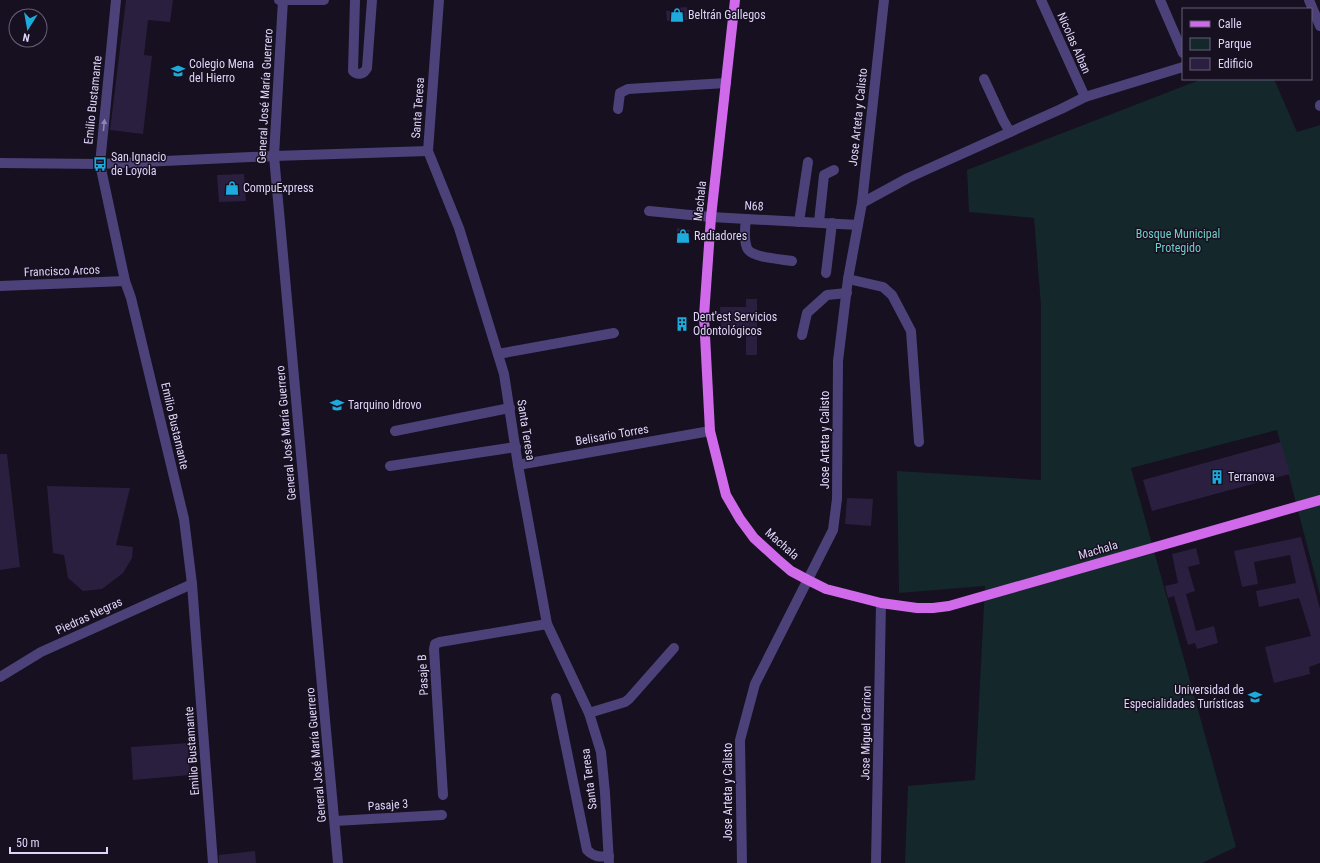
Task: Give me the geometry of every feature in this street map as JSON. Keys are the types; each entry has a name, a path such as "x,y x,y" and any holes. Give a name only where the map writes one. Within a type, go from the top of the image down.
{"main road":[{"name":"Machala","path":"735,0 711,217 704,316 710,431 726,495 754,538 777,559 792,571 826,589 882,603 932,608 949,606 1320,500"}],"street":[{"name":"Emilio Bustamante","path":"116,0 100,164 125,281 131,298 184,518 192,584 214,863"},
{"path":"279,0 324,0"},
{"name":"General José María Guerrero","path":"283,0 274,156 338,863"},
{"path":"355,0 353,71 360,74 365,72 367,68 372,0"},
{"name":"Santa Teresa","path":"439,0 428,151 459,228 504,374 518,465 547,624 589,713 601,752 609,860"},
{"name":"Jose Arteta y Calisto","path":"742,863 740,740 755,684 833,530 836,515 838,499 838,361 848,280 862,202 884,0"},
{"name":"Nicolas Alban","path":"1041,0 1085,97"},
{"path":"1160,0 1182,51"},
{"path":"1309,0 1320,26"},
{"path":"862,202 908,178 1085,97 1182,67"},
{"path":"984,79 1010,132"},
{"path":"618,109 620,93 628,89 726,83"},
{"path":"0,163 100,164 428,151"},
{"path":"799,222 808,162"},
{"path":"819,222 824,175 834,170"},
{"name":"N68","path":"649,211 711,217 858,225"},
{"path":"746,219 747,247 749,251 756,255 792,261"},
{"path":"826,273 832,223"},
{"path":"848,280 883,287 892,296 911,331 919,442"},
{"name":"Francisco Arcos","path":"0,286 125,281"},
{"path":"802,335 807,313 827,295 847,293"},
{"path":"498,354 614,333"},
{"path":"395,431 510,408"},
{"name":"Belisario Torres","path":"518,465 710,431"},
{"path":"390,466 516,447"},
{"name":"Piedras Negras","path":"0,677 41,652 192,584"},
{"name":"Jose Miguel Carrion","path":"876,863 882,603"},
{"name":"Pasaje B","path":"443,795 434,649 435,644 547,624"},
{"path":"589,713 625,702 629,699 674,648"},
{"path":"556,698 587,850 596,857 609,860"},
{"name":"Pasaje 3","path":"335,821 442,815"}],"green space":[{"name":"Bosque Municipal Protegido","path":"1199,80 1274,80 1297,132 1320,125 1320,595 1277,430 1131,468 1236,847 1202,863 905,863 908,786 975,780 985,586 899,593 897,471 1041,480 1041,306 1034,218 969,212 967,170"}],"building":[{"path":"126,0 173,0 170,22 148,20 144,55 152,56 143,134 110,130"},
{"name":"Beltrán Gallegos","path":"687,7 688,20 667,21 666,11 674,11 674,8"},
{"name":"CompuExpress","path":"244,174 246,201 219,202 217,175"},
{"name":"Radiadores","path":"677,228 690,230 688,244 676,242"},
{"path":"746,299 757,299 757,355 746,355 746,329 721,329 720,307 746,307"},
{"name":"Terranova","path":"1281,442 1290,474 1152,511 1143,480"},
{"path":"0,454 7,454 20,567 0,570"},
{"path":"47,486 130,488 116,545 133,547 132,558 123,573 102,589 83,591 68,578 64,555 53,553"},
{"path":"847,498 873,499 871,526 845,524"},
{"path":"1301,537 1320,609 1320,663 1309,667 1310,674 1274,683 1265,647 1311,636 1299,598 1259,607 1256,591 1296,583 1290,555 1254,562 1258,584 1242,587 1234,551"},
{"path":"1196,548 1200,564 1188,567 1195,591 1186,594 1196,631 1214,626 1218,643 1197,649 1195,643 1188,645 1174,596 1168,598 1165,586 1178,583 1172,554"},
{"path":"188,743 190,775 133,780 131,747"},
{"path":"255,851 256,863 219,863 219,855"}],"place":[{"name":"Beltrán Gallegos","path":"677,15"},
{"name":"Colegio Mena del Hierro","path":"178,71"},
{"name":"San Ignacio de Loyola","path":"100,164"},
{"name":"CompuExpress","path":"232,188"},
{"name":"Radiadores","path":"683,236"},
{"name":"Dent'est Servicios Odontológicos","path":"682,324"},
{"name":"Tarquino Idrovo","path":"337,405"},
{"name":"Terranova","path":"1217,477"},
{"name":"Universidad de Especialidades Turísticas","path":"1255,697"}]}
